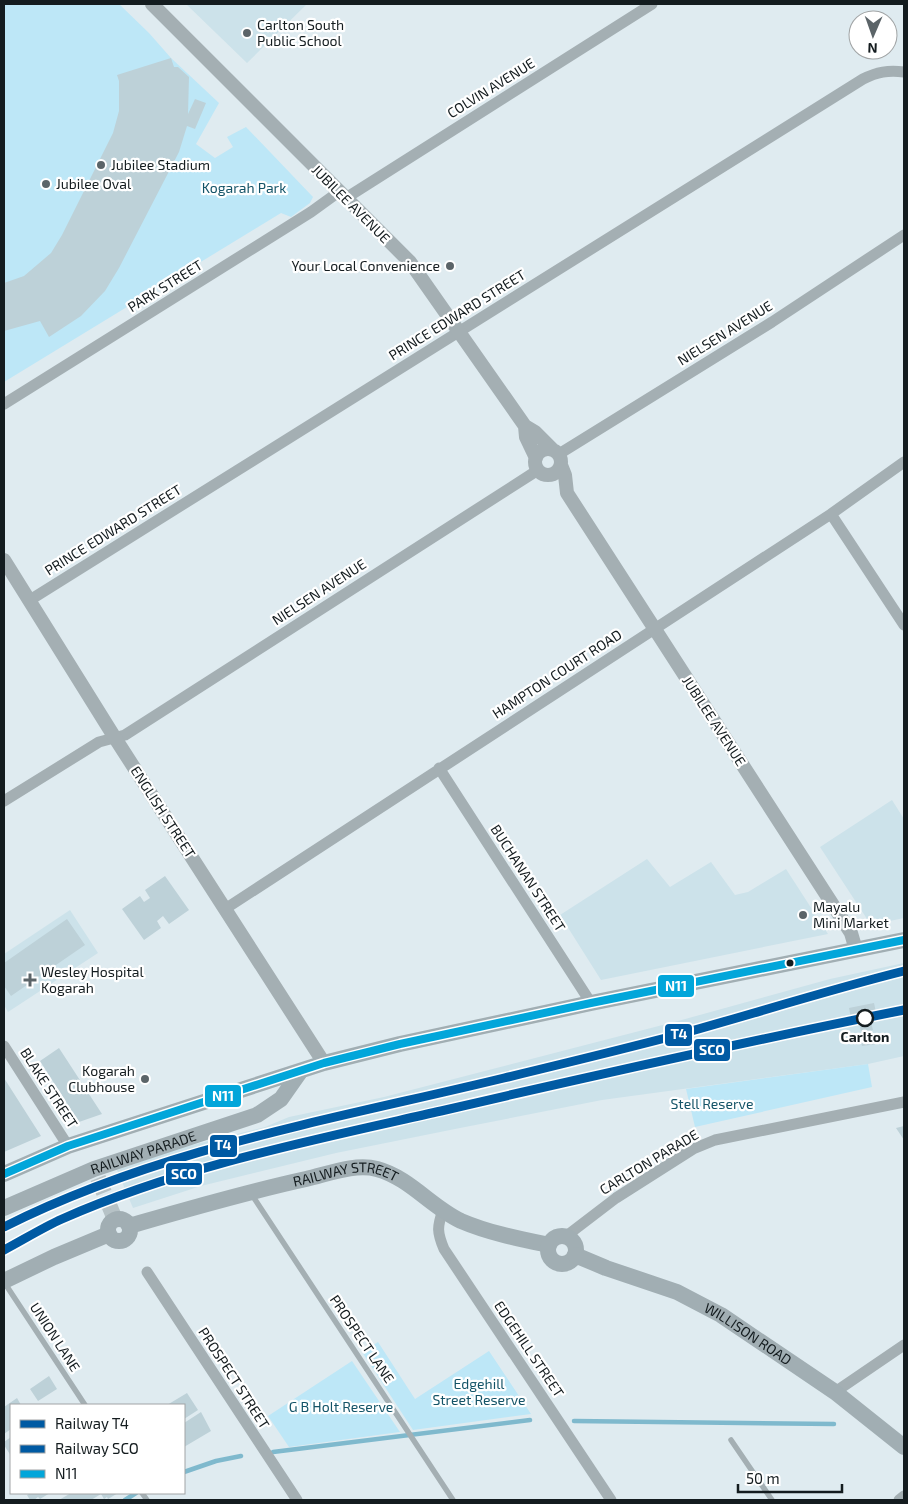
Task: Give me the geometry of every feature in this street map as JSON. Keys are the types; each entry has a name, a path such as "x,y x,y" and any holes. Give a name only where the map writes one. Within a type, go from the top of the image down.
{"main road":[{"path":"4,1174 68,1146 324,1063 400,1044 904,940"},
{"name":"RAILWAY PARADE","path":"4,1208 257,1115 281,1099 300,1072"},
{"name":"RAILWAY STREET","path":"4,1281 117,1224 354,1168 376,1169 392,1175 461,1221 495,1232 549,1245"},
{"path":"557,1237 565,1237 572,1240 576,1252 568,1262 555,1262 549,1254 549,1245 557,1237"},
{"name":"WILLISON ROAD","path":"575,1255 606,1268 677,1292 721,1315 835,1392 904,1447"}],"street":[{"name":"JUBILEE AVENUE","path":"152,4 410,262 525,426 535,432 558,456 565,475 567,493 848,929 856,950"},
{"name":"COLVIN AVENUE","path":"343,195 652,4"},
{"name":"PRINCE EDWARD STREET","path":"30,600 863,79 875,73 890,70 904,72"},
{"name":"PARK STREET","path":"4,404 311,212 343,195"},
{"name":"NIELSEN AVENUE","path":"558,456 772,322 904,235"},
{"name":"JUBILEE AVENUE","path":"525,426 526,437 540,467 558,488 567,493"},
{"path":"544,450 558,456 558,472 540,467 544,450"},
{"name":"HAMPTON COURT ROAD","path":"225,909 831,514 904,462"},
{"name":"NIELSEN AVENUE","path":"4,801 99,742 125,734 540,467"},
{"path":"831,514 904,625"},
{"name":"ENGLISH STREET","path":"5,564 30,600 115,738 324,1063"},
{"name":"BUCHANAN STREET","path":"439,768 591,1004"},
{"name":"BLAKE STREET","path":"4,1046 68,1146"},
{"name":"CARLTON PARADE","path":"565,1237 616,1198 693,1149 715,1140 904,1102"},
{"name":"EDGEHILL STREET","path":"443,1210 438,1224 438,1235 444,1249 611,1500"},
{"name":"PROSPECT STREET","path":"146,1272 297,1500"},
{"path":"835,1392 904,1345"},
{"path":"899,1500 904,1496"}],"lane":[{"name":"PROSPECT LANE","path":"250,1192 453,1500"},
{"name":"UNION LANE","path":"4,1281 84,1404"},
{"path":"730,1440 772,1500"}],"shaded area":[{"name":"Carlton South Public School","path":"186,4 307,4 247,63"},
{"path":"892,800 904,819 904,918 871,925 820,847"},
{"path":"647,859 670,887 711,862 735,895 748,892 786,869 828,934 601,980 560,915"},
{"name":"Wesley Hospital Kogarah","path":"70,910 98,953 8,1012 4,1005 4,954"},
{"path":"904,963 904,1056 868,1064 602,1100 336,1153 201,1186 133,1208 117,1170 180,1148 265,1127 289,1117 384,1097 678,1021 830,979"}],"green space":[{"name":"Jubilee Stadium","path":"4,4 119,4 171,58 219,103 196,144 215,158 233,147 227,137 246,127 313,197 310,203 291,217 281,213 4,382"},
{"name":"Stell Reserve","path":"868,1064 872,1087 695,1127 686,1089"},
{"name":"Edgehill Street Reserve","path":"378,1342 415,1399 489,1351 531,1414 413,1430 362,1352"},
{"name":"G B Holt Reserve","path":"352,1361 400,1432 289,1447 268,1416"}],"building":[{"path":"171,58 174,67 178,67 189,77 188,114 195,99 206,103 195,129 187,126 179,152 119,268 105,291 81,316 49,337 40,321 4,331 4,283 24,276 51,253 62,235 113,133 119,111 119,81 117,75"},
{"path":"165,876 189,910 169,924 163,916 157,921 161,928 144,940 122,909 140,896 144,902 150,898 145,890"},
{"path":"67,919 85,945 11,996 4,986 4,963"},
{"path":"874,1003 877,1017 870,1018 873,1030 861,1032 859,1022 852,1023 849,1008"},
{"path":"876,1036 877,1044 862,1046 860,1039"},
{"path":"59,1048 102,1114 79,1122 40,1061"},
{"path":"4,1078 41,1136 4,1152"},
{"path":"904,1126 904,1140 896,1128"},
{"path":"49,1376 57,1389 38,1401 30,1389"},
{"path":"187,1393 198,1410 185,1418 185,1404 169,1404"},
{"path":"17,1398 20,1404 10,1404 10,1430 4,1434 4,1407"},
{"path":"201,1412 211,1431 185,1446 185,1422"},
{"path":"10,1438 10,1454 4,1445 4,1442"},
{"path":"48,1494 34,1500 30,1500 27,1495"},
{"path":"69,1494 101,1494 91,1500 59,1500"},
{"path":"101,1494 116,1494 108,1499 107,1497 104,1499"}],"waterway":[{"path":"273,1452 530,1420"},
{"path":"574,1421 834,1424"},
{"path":"185,1472 216,1461 241,1456"},
{"path":"125,1500 134,1494"}],"tunnel":[{"path":"98,1178 114,1217"}],"rail line":[{"name":"T4","path":"4,1227 64,1200 125,1176 250,1138 656,1041 904,971"},
{"name":"SCO","path":"4,1250 55,1223 107,1200 201,1169 248,1156 614,1071 904,1010"}],"transit line":[{"name":"N11","path":"4,1174 68,1146 324,1063 400,1044 591,1003 904,940"}],"place":[{"name":"Carlton South Public School","path":"247,33"},
{"name":"Jubilee Stadium","path":"101,165"},
{"name":"Jubilee Oval","path":"46,184"},
{"name":"Your Local Convenience","path":"450,266"},
{"name":"Mayalu Mini Market","path":"803,915"},
{"name":"Wesley Hospital Kogarah","path":"30,980"},
{"name":"Carlton","path":"865,1018"},
{"name":"Kogarah Clubhouse","path":"145,1079"}],"park label":[{"name":"Kogarah Park","path":"244,188"}]}
